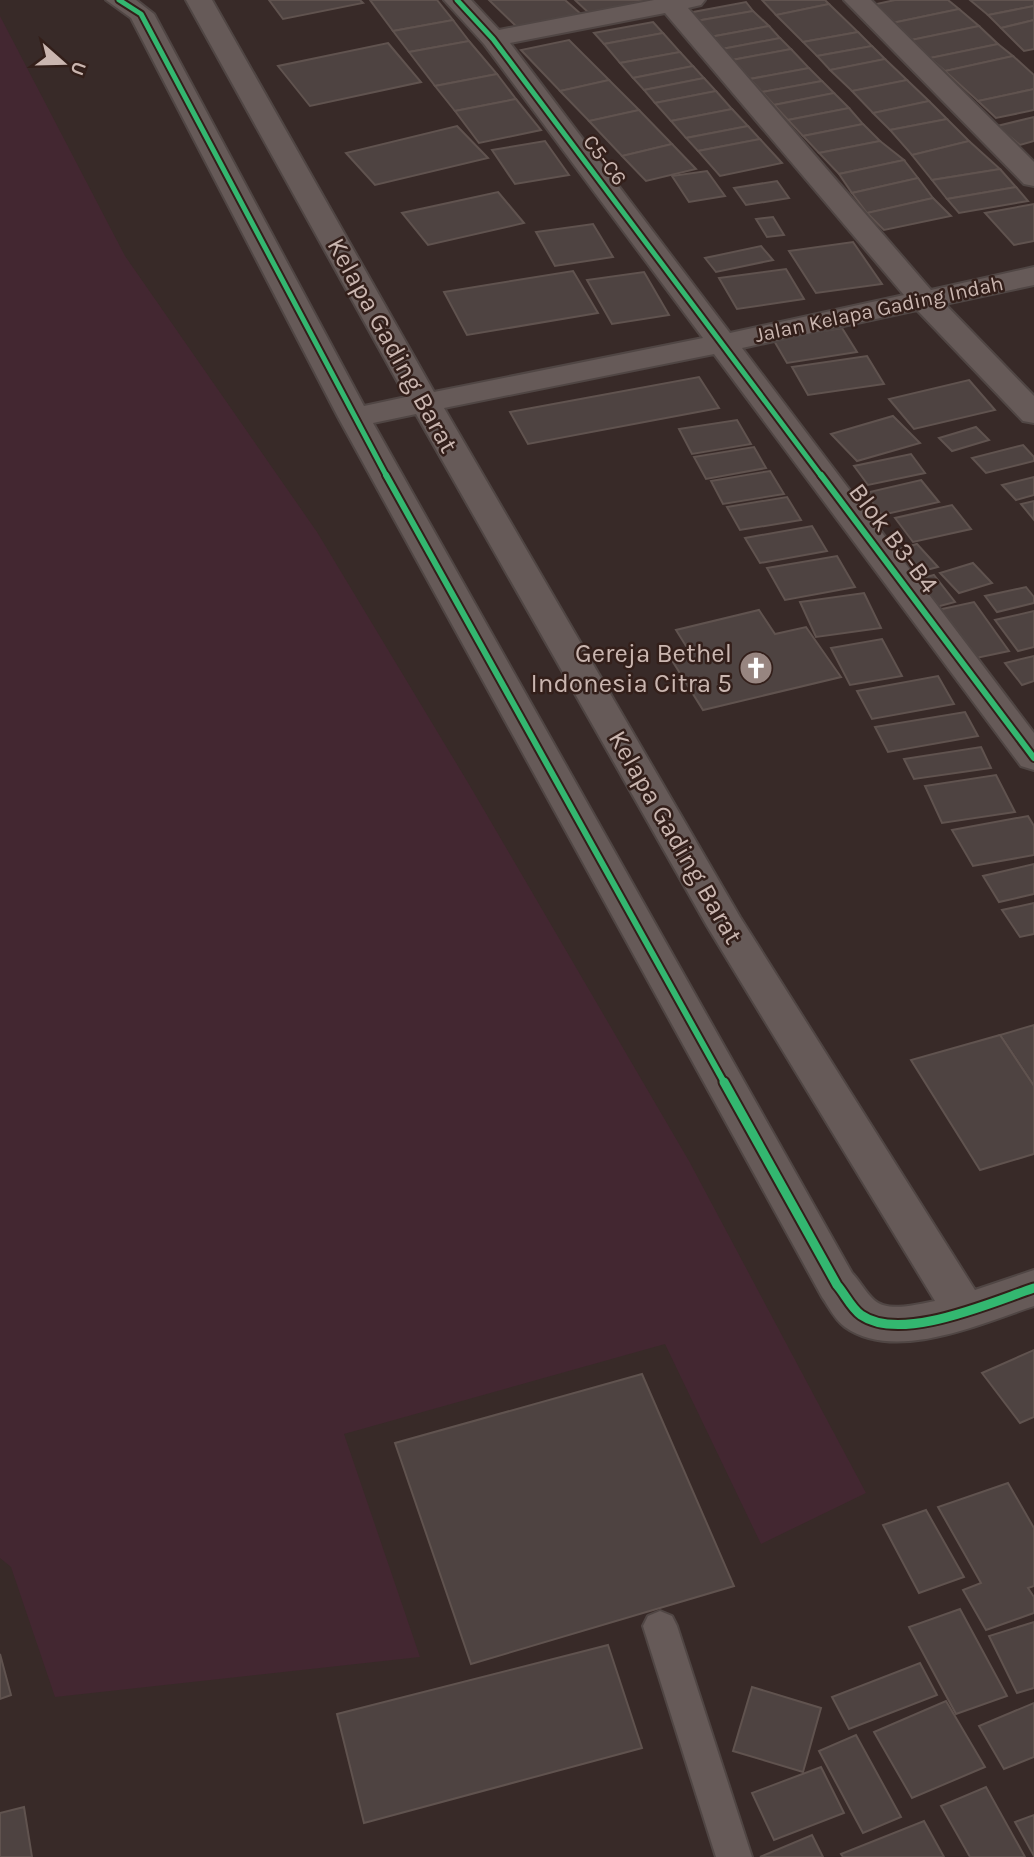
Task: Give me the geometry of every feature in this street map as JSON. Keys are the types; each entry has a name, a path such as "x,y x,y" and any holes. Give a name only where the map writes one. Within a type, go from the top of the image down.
{"street":[{"name":"Kelapa Gading Barat","path":"199,0 424,401 726,926 964,1310"},
{"name":"C5-C6","path":"457,0 493,39 720,344"},
{"path":"857,0 1034,178"},
{"path":"493,39 677,1 924,300 1034,414"},
{"path":"134,4 354,417 837,1284 861,1316 884,1325 908,1325 1034,1288"},
{"name":"Jalan Kelapa Gading Indah","path":"354,417 720,344 1034,276"},
{"name":"Blok B3-B4","path":"720,344 1034,758"}],"lane":[{"path":"660,1626 734,1857"}],"shaded area":[{"path":"0,16 125,256 317,532 470,786 689,1161 866,1493 761,1544 665,1344 344,1434 420,1657 55,1697 11,1567 0,1558"}],"building":[{"path":"269,0 360,0 363,3 283,19"},
{"path":"370,0 437,0 453,20 393,31"},
{"path":"489,0 565,0 582,15 520,30"},
{"path":"575,0 653,0 655,2 592,16"},
{"path":"762,0 825,0 829,4 776,15"},
{"path":"895,0 948,0 959,9 892,23 872,5"},
{"path":"970,0 1034,0 1034,6 988,15"},
{"path":"746,2 753,11 696,21 688,13"},
{"path":"829,4 858,32 803,42 776,15"},
{"path":"1034,6 1034,20 1001,28 988,15"},
{"path":"959,9 979,26 911,40 892,23"},
{"path":"753,11 769,26 710,37 696,21"},
{"path":"453,20 469,41 409,52 393,31"},
{"path":"1034,20 1034,49 1024,51 1001,28"},
{"path":"653,22 663,33 604,44 594,33"},
{"path":"769,26 780,38 722,49 710,37"},
{"path":"979,26 998,44 930,58 911,40"},
{"path":"858,32 872,46 817,56 803,42"},
{"path":"663,33 680,52 620,63 604,44"},
{"path":"780,38 791,49 732,60 722,49"},
{"path":"569,40 609,80 560,91 521,50"},
{"path":"469,41 497,74 435,86 409,52"},
{"path":"388,43 421,82 310,106 278,66"},
{"path":"998,44 1013,56 945,71 930,58"},
{"path":"872,46 885,59 830,70 817,56"},
{"path":"791,49 809,68 750,79 732,60"},
{"path":"680,52 693,66 633,78 620,63"},
{"path":"1013,56 1034,75 1034,89 978,101 945,71"},
{"path":"885,59 907,80 852,91 830,70"},
{"path":"693,66 704,78 644,90 633,78"},
{"path":"809,68 822,81 762,92 750,79"},
{"path":"497,74 516,99 455,111 435,86"},
{"path":"704,78 716,91 655,103 644,90"},
{"path":"609,80 639,110 589,121 560,91"},
{"path":"907,80 929,101 873,113 852,91"},
{"path":"822,81 834,93 774,105 762,92"},
{"path":"1034,89 1034,110 996,118 978,101"},
{"path":"716,91 732,109 671,121 655,103"},
{"path":"834,93 849,108 788,120 774,105"},
{"path":"516,99 541,130 479,143 455,111"},
{"path":"929,101 947,119 890,130 873,113"},
{"path":"849,108 863,124 803,136 788,120"},
{"path":"732,109 748,126 686,138 671,121"},
{"path":"639,110 672,144 622,156 589,121"},
{"path":"1034,117 1034,141 1020,145 997,126"},
{"path":"947,119 969,141 912,155 890,130"},
{"path":"863,124 880,141 819,153 803,136"},
{"path":"457,126 488,158 375,185 346,153"},
{"path":"748,126 760,139 698,151 686,138"},
{"path":"760,139 782,163 720,176 698,151"},
{"path":"545,141 569,175 515,184 492,150"},
{"path":"880,141 904,160 839,174 819,153"},
{"path":"969,141 1000,169 932,180 912,155"},
{"path":"672,144 696,169 646,181 622,156"},
{"path":"904,160 918,178 852,193 839,174"},
{"path":"1000,169 1016,187 947,199 932,180"},
{"path":"707,171 725,196 689,202 672,176"},
{"path":"918,178 933,198 867,213 852,193"},
{"path":"777,181 789,198 746,205 734,188"},
{"path":"1016,187 1028,201 959,213 947,199"},
{"path":"498,192 524,223 428,245 402,213"},
{"path":"933,198 951,216 884,230 867,213"},
{"path":"1034,204 1034,241 1014,245 985,213"},
{"path":"773,217 784,235 767,237 756,219"},
{"path":"593,224 613,257 555,266 536,232"},
{"path":"853,242 882,284 816,293 789,251"},
{"path":"761,246 773,260 716,272 705,258"},
{"path":"786,269 804,299 737,309 719,278"},
{"path":"573,271 598,313 467,335 444,292"},
{"path":"644,272 669,315 612,324 587,280"},
{"path":"842,328 857,352 787,363 773,339"},
{"path":"867,356 884,384 808,395 792,367"},
{"path":"699,377 719,408 528,444 510,412"},
{"path":"969,380 995,410 914,429 889,399"},
{"path":"893,416 920,443 857,461 831,434"},
{"path":"737,420 751,444 692,454 679,429"},
{"path":"976,427 989,440 952,451 939,438"},
{"path":"1023,445 1034,457 1034,461 986,473 972,458"},
{"path":"754,447 766,468 706,479 694,457"},
{"path":"911,454 925,473 868,485 854,466"},
{"path":"770,471 784,494 723,504 711,481"},
{"path":"1034,477 1034,495 1016,500 1002,485"},
{"path":"921,480 939,502 882,515 865,493"},
{"path":"787,497 801,520 740,530 727,507"},
{"path":"1034,501 1034,520 1021,504"},
{"path":"952,505 971,529 913,542 895,518"},
{"path":"812,526 827,551 760,563 745,538"},
{"path":"917,544 938,567 915,573 896,550"},
{"path":"837,556 855,587 785,600 767,568"},
{"path":"973,563 992,583 959,593 940,573"},
{"path":"934,575 955,602 936,607 915,580"},
{"path":"1026,587 1034,597 1034,603 997,612 985,596"},
{"path":"864,593 881,628 816,637 800,602"},
{"path":"974,602 1009,651 967,660 933,611"},
{"name":"Gereja Bethel Indonesia Citra 5","path":"759,610 775,634 806,627 841,677 703,710 671,659 691,654 676,630"},
{"path":"1034,611 1034,647 1018,651 995,620"},
{"path":"882,639 902,676 850,685 831,648"},
{"path":"1034,656 1034,681 1022,685 1005,663"},
{"path":"938,676 954,704 872,719 857,691"},
{"path":"965,712 978,736 888,752 875,727"},
{"path":"981,747 991,768 914,779 904,759"},
{"path":"996,775 1015,812 942,823 925,786"},
{"path":"1028,816 1034,826 1034,855 973,866 952,830"},
{"path":"1034,864 1034,894 999,902 983,876"},
{"path":"1034,903 1034,934 1020,937 1002,910"},
{"path":"1034,1025 1034,1086 1000,1035"},
{"path":"1000,1035 1034,1086 1034,1154 980,1170 911,1060"},
{"path":"1034,1350 1034,1417 1020,1423 982,1373"},
{"path":"642,1374 734,1586 471,1664 395,1443"},
{"path":"1008,1483 1034,1528 1034,1586 1028,1588 1034,1597 1034,1613 986,1630 963,1590 981,1583 938,1507"},
{"path":"926,1510 964,1577 919,1593 883,1525"},
{"path":"960,1609 1007,1696 956,1714 909,1627"},
{"path":"1034,1622 1034,1688 1017,1693 989,1636"},
{"path":"608,1645 642,1748 364,1823 337,1714"},
{"path":"0,1654 11,1695 0,1699"},
{"path":"920,1663 937,1695 849,1729 832,1697"},
{"path":"752,1687 821,1708 803,1772 733,1751"},
{"path":"946,1701 985,1767 912,1798 874,1732"},
{"path":"1034,1703 1034,1757 1004,1769 979,1726"},
{"path":"856,1735 901,1817 863,1833 819,1751"},
{"path":"821,1767 844,1813 774,1840 752,1793"},
{"path":"986,1787 1025,1857 970,1857 941,1806"},
{"path":"24,1807 32,1857 0,1857 0,1813"},
{"path":"1034,1815 1034,1856 1015,1822"},
{"path":"924,1821 944,1857 843,1857 841,1854"},
{"path":"812,1835 823,1857 760,1857"}],"cycle path":[{"path":"119,0 141,14 354,417 837,1285 861,1315 876,1322 896,1324 945,1316 1034,1288"},
{"path":"457,0 493,39 1034,758"}],"place":[{"name":"Gereja Bethel Indonesia Citra 5","path":"756,668"}]}
